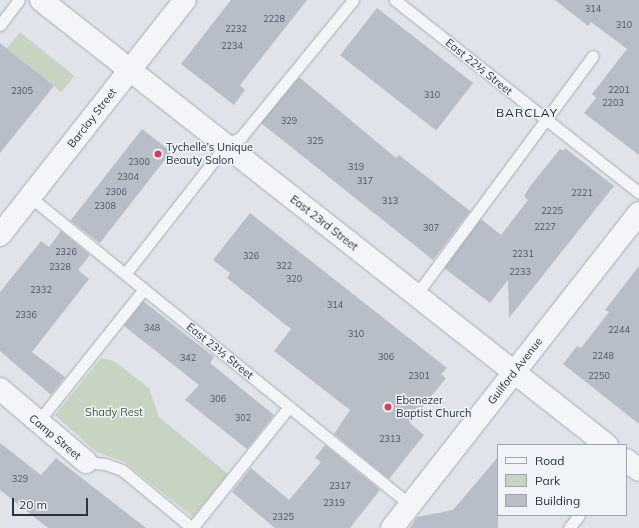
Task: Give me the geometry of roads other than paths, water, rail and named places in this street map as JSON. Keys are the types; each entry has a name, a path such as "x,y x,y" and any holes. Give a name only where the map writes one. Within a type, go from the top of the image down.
{"street":[{"name":"East 23rd Street","path":"41,0 606,444"},
{"name":"Barclay Street","path":"0,235 185,0"},
{"name":"Guilford Avenue","path":"392,528 639,213"},
{"name":"Camp Street","path":"0,389 37,423 86,462"},
{"path":"627,461 639,470"}],"lane":[{"path":"0,24 19,0"},
{"path":"125,274 226,145 241,137 353,0"},
{"name":"East 22½ Street","path":"395,0 639,193"},
{"path":"416,295 547,121 593,56"},
{"name":"East 23½ Street","path":"30,197 410,504"},
{"path":"37,423 144,289"},
{"path":"192,528 289,406"},
{"name":"Camp Street","path":"86,462 105,464 122,470 192,528"},
{"path":"569,528 578,516"}],"place":[{"name":"Tychelle’s Unique Beauty Salon","path":"158,154"},
{"name":"Ebenezer Baptist Church","path":"388,407"}],"district":[{"name":"BARCLAY","path":"527,113"}],"park label":[{"name":"Shady Rest","path":"114,412"}]}
